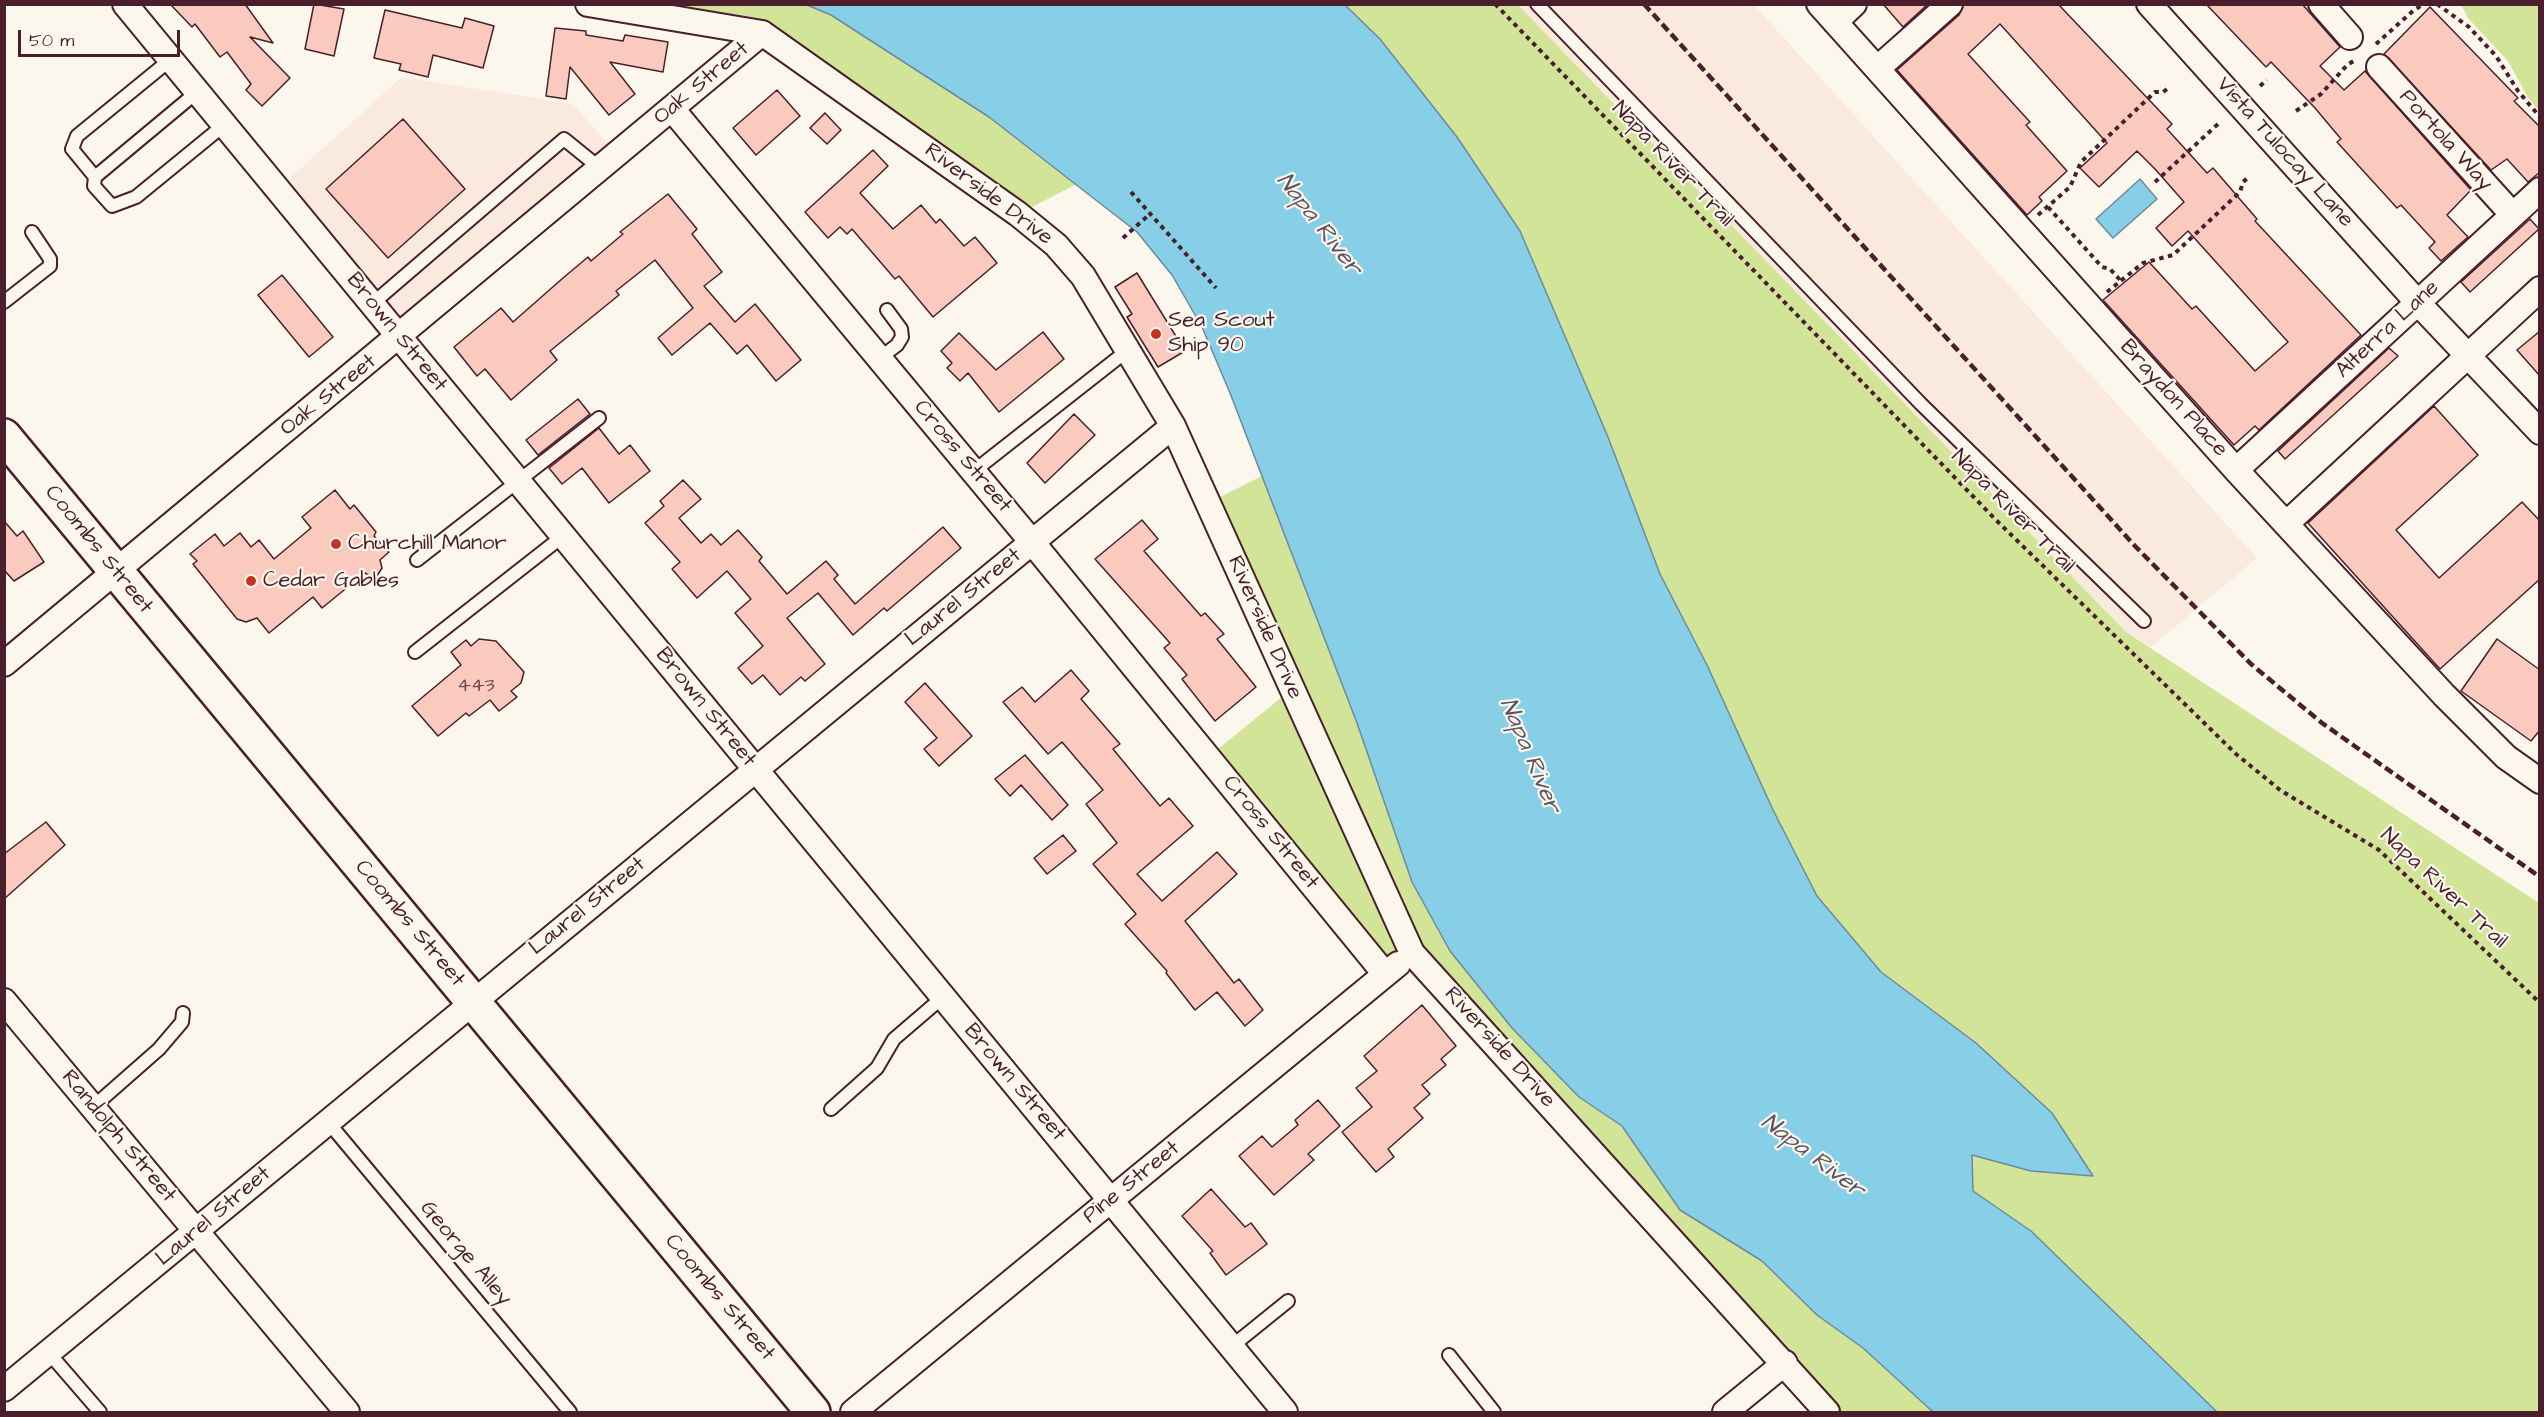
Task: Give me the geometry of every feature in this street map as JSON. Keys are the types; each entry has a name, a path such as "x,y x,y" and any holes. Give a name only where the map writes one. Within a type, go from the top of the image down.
{"street":[{"name":"Brown Street","path":"125,4 1285,1413"},
{"name":"Riverside Drive","path":"588,4 762,33 1018,214 1056,245 1083,276 1173,426 1412,953 1785,1363 1827,1413"},
{"name":"Braydon Place","path":"1819,4 2236,470 2444,695 2506,758 2540,782"},
{"path":"1835,22 1854,4"},
{"path":"1878,68 1950,4"},
{"name":"Vista Tulocay Lane","path":"2149,4 2418,303 2540,432"},
{"path":"2321,4 2350,37"},
{"name":"Oak Street","path":"4,664 400,338 762,33"},
{"name":"Portola Way","path":"2379,67 2512,214"},
{"name":"Cross Street","path":"672,109 974,471 1385,974"},
{"name":"Alterra Lane","path":"2236,470 2540,190"},
{"path":"2286,524 2540,289"},
{"name":"Laurel Street","path":"4,1389 198,1232 473,1001 1173,426"},
{"name":"Coombs Street","path":"12,450 473,1001 813,1413"},
{"name":"Pine Street","path":"853,1413 1412,953"},
{"name":"Randolph Street","path":"4,1001 346,1413"},
{"path":"1725,1413 1785,1363"}],"lane":[{"path":"1537,4 1921,404 2144,621"},
{"path":"95,177 72,149 77,136 170,60"},
{"path":"197,93 95,177 94,186 112,206 136,197 224,124"},
{"path":"372,304 564,139 601,169"},
{"path":"4,302 50,266 50,259 32,232"},
{"path":"880,358 897,345 902,337 901,329 887,310"},
{"path":"974,471 1128,350"},
{"path":"417,560 599,418"},
{"path":"415,652 563,536"},
{"path":"831,1109 877,1068 894,1039 943,997"},
{"path":"93,1107 174,1033 182,1023 183,1013"},
{"name":"George Alley","path":"328,1122 570,1413"},
{"path":"1231,1347 1288,1302"},
{"path":"50,1353 100,1413"},
{"path":"1449,1355 1494,1413"}],"path":[{"name":"Napa River Trail","path":"1495,4 2004,528 2236,754 2287,794 2359,835 2379,850 2540,1003"},
{"path":"2437,4 2469,27 2496,56 2518,91 2540,117"},
{"path":"2260,86 2267,80"},
{"path":"2022,230 2070,188 2081,162 2155,92 2163,92 2170,87"},
{"path":"2155,182 2218,124"},
{"path":"2091,306 2143,263 2173,255 2240,192 2243,182 2250,176"},
{"path":"1131,192 1216,288"},
{"path":"2048,207 2102,267 2110,269 2120,280"},
{"path":"1123,238 1150,214"}],"shaded area":[{"path":"1518,5 1754,5 2257,558 2151,647 2126,632"},
{"path":"402,77 573,104 620,158 400,338 278,189"}],"green space":[{"path":"807,4 831,15 989,117 1077,184 1018,214 762,33 588,5"},
{"path":"1345,5 1518,5 2126,632 2539,903 2539,1412 2217,1412 2031,1231 1973,1191 1971,1155 2031,1171 2092,1176 1976,1043 1881,972 1817,896 1773,810 1707,665 1660,574 1608,437 1520,231 1457,137 1380,39"},
{"path":"2461,5 2539,5 2539,111 2527,96 2508,61 2468,18"},
{"path":"1262,476 1357,723 1412,882 1450,951 1512,1028 1579,1097 1622,1126 1680,1210 1762,1261 1817,1315 1863,1348 1933,1412 1827,1412 1412,953 1385,974 1208,757 1292,689 1208,503"}],"water":[{"name":"Napa River","path":"807,5 1345,5 1380,39 1457,137 1520,231 1608,437 1660,574 1707,665 1773,810 1817,896 1881,972 1976,1043 2052,1113 2093,1176 2031,1171 1972,1155 1973,1191 2031,1231 2217,1412 1933,1412 1863,1348 1817,1315 1762,1261 1680,1210 1622,1126 1579,1097 1512,1028 1450,951 1412,882 1357,723 1230,393 1202,327 1172,275 1137,232 989,117 831,15"},
{"path":"2140,179 2157,199 2113,238 2096,219"}],"building":[{"path":"170,4 245,4 273,43 250,37 290,78 262,106 246,90 251,84 227,52 220,57 195,24 192,27"},
{"path":"314,4 344,9 334,56 305,49"},
{"path":"1883,4 1928,4 1903,27"},
{"path":"1964,4 2058,4 2172,124 2167,129 2207,173 2213,168 2257,219 2255,221 2361,335 2259,430 2255,426 2234,445 2103,300 2149,262 2192,309 2196,306 2255,371 2288,342 2188,231 2172,246 2156,228 2184,202 2137,151 2099,187 2080,168 2107,143 2000,24 1968,54 2030,122 2026,125 2067,171 2039,197 2042,201 2027,215 1897,70 1959,15"},
{"path":"2206,4 2302,4 2340,47 2320,66 2344,90 2365,71 2471,190 2447,215 2468,237 2441,261 2429,248 2435,242 2401,205 2397,208 2337,142 2341,139 2315,108 2271,62 2266,67"},
{"path":"2430,7 2518,98 2514,101 2540,127 2540,172 2528,182 2507,159 2491,170 2384,54"},
{"path":"385,10 462,28 465,18 494,26 483,68 433,55 428,77 399,70 401,64 374,58"},
{"path":"555,28 586,31 586,35 623,41 625,35 668,42 663,72 610,62 635,94 609,115 570,67 566,99 546,96"},
{"path":"777,90 800,116 756,155 733,128"},
{"path":"825,113 841,130 827,144 810,128"},
{"path":"403,119 465,189 388,258 326,189"},
{"path":"873,150 888,166 860,193 893,229 921,205 936,223 940,219 964,246 975,237 997,263 933,317 899,276 895,279 852,229 847,234 840,227 828,238 805,212"},
{"path":"668,194 697,229 692,234 722,272 704,286 735,322 755,304 801,360 776,381 747,345 737,354 710,323 672,355 658,338 693,308 655,260 616,291 619,295 550,351 557,360 511,400 485,369 477,376 454,347 501,308 513,322 588,257 591,261 623,234 620,232"},
{"path":"2530,219 2539,229 2470,292 2461,282"},
{"name":"Sea Scout Ship 90","path":"1137,273 1185,351 1158,367 1127,317 1132,314 1115,287"},
{"path":"282,275 333,337 309,357 258,295"},
{"path":"2540,331 2540,376 2517,350"},
{"path":"1043,332 1064,359 999,412 968,373 960,381 947,368 952,363 941,351 959,333 996,370"},
{"path":"2389,348 2398,356 2285,459 2278,451"},
{"path":"578,399 590,414 538,455 526,440"},
{"path":"2434,406 2478,455 2396,530 2439,578 2522,502 2540,521 2540,579 2440,669 2308,523"},
{"path":"1074,414 1095,435 1045,483 1027,463"},
{"path":"599,428 619,454 630,445 650,471 609,503 582,468 562,484 549,468"},
{"path":"683,480 701,499 679,518 701,543 711,534 721,545 738,530 762,557 759,561 787,594 826,561 838,575 834,579 855,604 943,527 961,548 887,611 884,608 853,635 818,593 787,618 825,664 805,681 801,677 780,695 763,675 752,684 738,668 763,646 735,613 751,599 727,571 697,598 672,569 680,562 645,523 664,506 660,501"},
{"path":"335,490 350,509 354,505 376,532 374,536 389,552 380,560 382,568 375,579 365,573 322,608 313,597 269,633 257,618 246,622 237,619 193,564 197,561 190,554 215,534 224,546 240,533 251,547 259,540 274,559 311,528 302,517"},
{"path":"1142,520 1158,539 1144,551 1201,616 1205,613 1224,634 1217,639 1256,687 1215,721 1182,679 1187,675 1164,648 1170,643 1095,559"},
{"path":"4,521 17,536 23,531 44,562 14,581 4,570"},
{"path":"479,639 496,641 524,672 521,683 511,691 517,697 499,711 490,700 469,716 466,713 438,736 412,706 461,665 451,652 466,640 471,646"},
{"path":"2497,639 2540,670 2540,730 2531,741 2461,691"},
{"path":"1071,670 1089,691 1081,699 1120,744 1113,749 1160,806 1169,798 1193,826 1137,874 1162,901 1217,852 1237,874 1185,921 1234,983 1239,979 1263,1010 1245,1026 1217,992 1195,1010 1166,973 1167,971 1125,924 1136,914 1093,864 1117,843 1086,804 1103,790 1062,742 1048,754 1003,702 1022,687 1035,702"},
{"path":"925,683 972,736 939,766 924,749 937,738 905,702"},
{"path":"1025,755 1068,805 1052,820 1021,785 1010,796 995,779"},
{"path":"46,822 65,845 4,899 4,854"},
{"path":"1063,835 1076,851 1047,874 1034,858"},
{"path":"1422,1005 1456,1046 1441,1059 1446,1065 1422,1085 1430,1094 1414,1108 1423,1118 1388,1149 1394,1157 1376,1172 1342,1132 1372,1107 1356,1088 1377,1071 1364,1056"},
{"path":"1318,1100 1340,1126 1308,1154 1314,1160 1274,1195 1239,1156 1262,1136 1272,1147 1298,1125 1295,1120"},
{"path":"1211,1189 1245,1227 1251,1223 1267,1244 1226,1275 1210,1253 1213,1251 1182,1216"}],"railway":[{"path":"1644,4 2135,546 2251,664 2322,723 2540,877"}],"place":[{"name":"Sea Scout Ship 90","path":"1156,334"},
{"name":"Churchill Manor","path":"336,544"},
{"name":"Cedar Gables","path":"251,581"}]}
